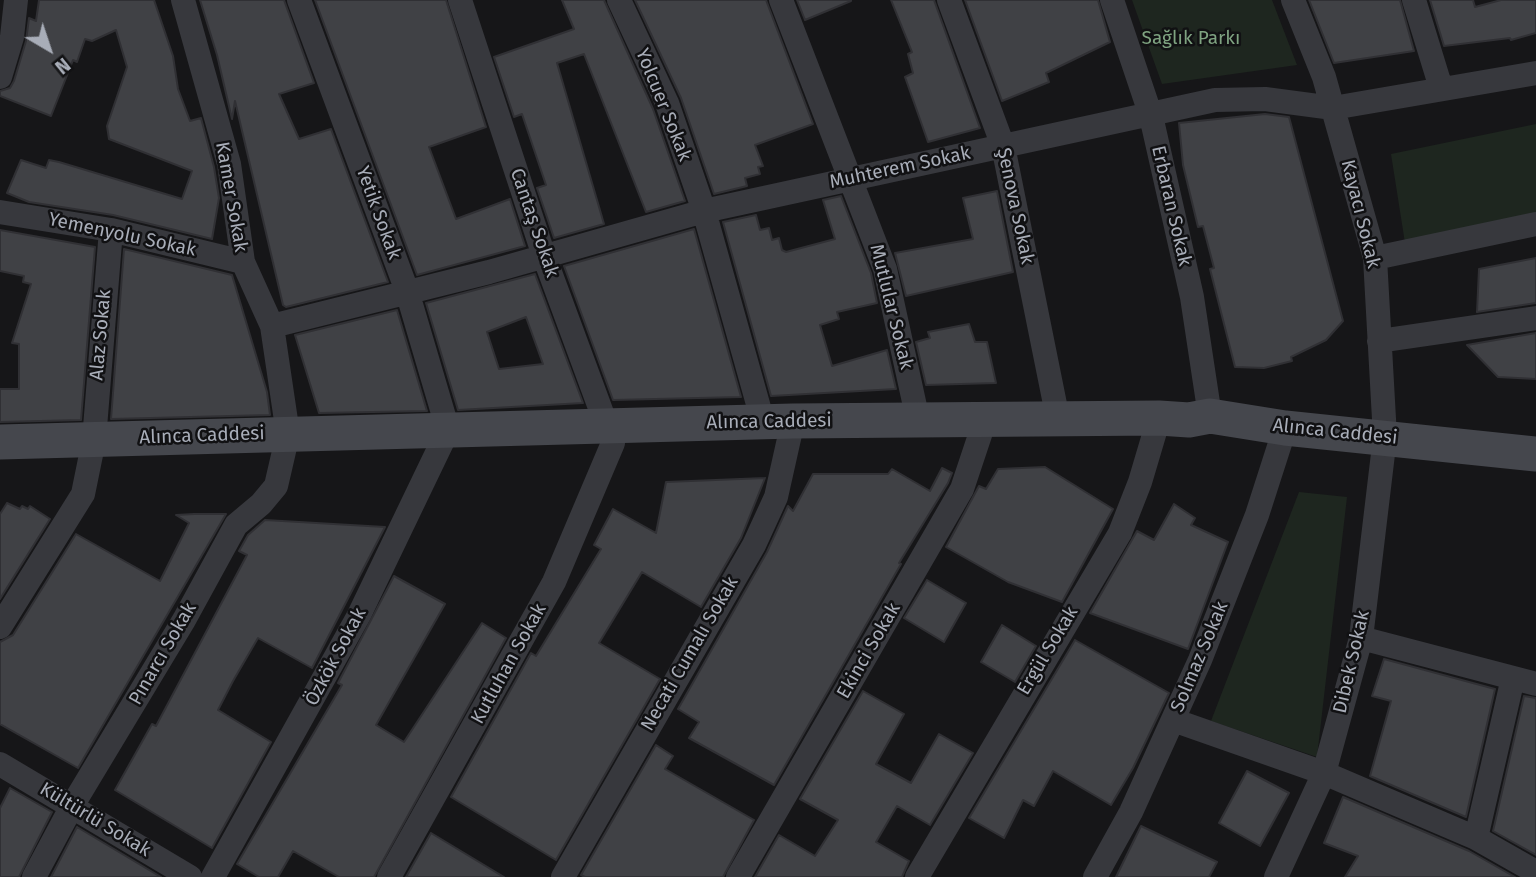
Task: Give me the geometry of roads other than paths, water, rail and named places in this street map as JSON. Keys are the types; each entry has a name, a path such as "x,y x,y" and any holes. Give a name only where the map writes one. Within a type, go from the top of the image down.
{"main road":[{"name":"Alınca Caddesi","path":"0,442 448,430 610,434 778,421 1189,420 1210,416 1285,428 1536,454"}],"street":[{"path":"0,77 12,37 16,0"},
{"name":"Kamer Sokak","path":"183,0 229,164 243,262 272,326 288,434"},
{"name":"Yetik Sokak","path":"299,0 407,291 448,430"},
{"name":"Yolcuer Sokak","path":"619,0 667,103 778,421"},
{"name":"Mutlular Sokak","path":"781,0 852,177 885,269 918,420"},
{"name":"Şenova Sokak","path":"949,0 1003,146 1058,419"},
{"name":"Erbaran Sokak","path":"1112,0 1151,116 1192,297 1210,416"},
{"name":"Kayacı Sokak","path":"1293,0 1333,108 1375,258 1385,437"},
{"path":"1414,0 1441,88"},
{"name":"Cantaş Sokak","path":"467,2 544,256 610,434"},
{"name":"Muhterem Sokak","path":"272,326 544,256 704,211 852,177 1151,116 1214,100 1265,99 1333,108 1536,73"},
{"name":"Yemenyolu Sokak","path":"0,212 111,230 243,262"},
{"path":"1375,258 1536,224"},
{"name":"Alaz Sokak","path":"0,627 83,494 94,440 111,230"},
{"path":"1380,341 1536,318"},
{"name":"Ergül Sokak","path":"917,877 1119,533 1140,482 1159,418"},
{"name":"Ekinci Sokak","path":"738,877 962,489 985,419"},
{"name":"Necati Cumalı Sokak","path":"563,877 754,545 776,497 778,421"},
{"name":"Solmaz Sokak","path":"1094,877 1131,812 1173,720 1257,515 1285,428"},
{"name":"Özkök Sokak","path":"212,877 359,615 448,430"},
{"name":"Pınarcı Sokak","path":"34,877 72,806 184,620 236,525 261,504 276,486 288,434"},
{"name":"Kutluhan Sokak","path":"389,877 554,582 610,434"},
{"name":"Dibek Sokak","path":"1276,877 1324,773 1360,638 1385,437"},
{"path":"1360,638 1524,681 1476,838"},
{"path":"1173,720 1324,773 1476,838 1536,872"},
{"name":"Kültürlü Sokak","path":"0,764 190,877"}],"park label":[{"name":"Sağlık Parkı","path":"1191,39"}]}
